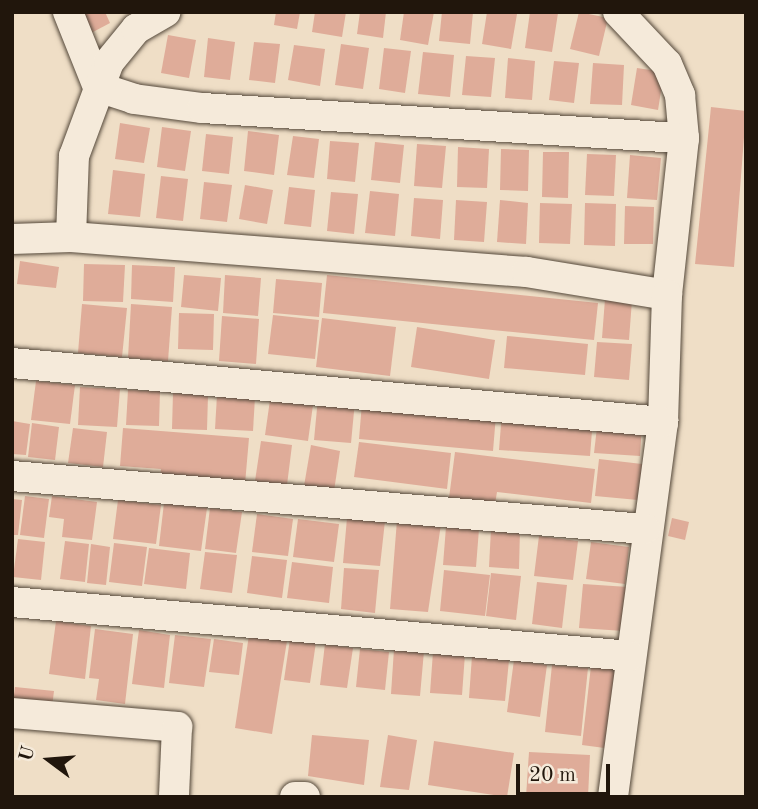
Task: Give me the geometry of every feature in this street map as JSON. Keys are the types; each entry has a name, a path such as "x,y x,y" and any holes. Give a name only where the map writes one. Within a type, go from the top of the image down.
{"street":[{"path":"68,12 98,87 134,99 202,108 684,138"},
{"path":"71,237 74,156 108,62 136,29 166,12"},
{"path":"613,797 645,528 663,422 667,295 684,138 680,96 667,64 618,12"},
{"path":"12,239 71,237 527,272 667,295"},
{"path":"12,363 663,422"},
{"path":"12,476 645,528"},
{"path":"12,602 630,656"},
{"path":"12,713 177,727 174,797"},
{"path":"295,797 305,797"}],"building":[{"path":"64,12 105,12 110,23 78,40"},
{"path":"276,12 300,12 297,29 274,25"},
{"path":"315,12 346,12 342,37 312,32"},
{"path":"360,12 386,12 383,38 357,34"},
{"path":"404,12 434,12 428,45 400,40"},
{"path":"442,12 473,12 470,44 439,41"},
{"path":"487,12 517,14 511,49 482,44"},
{"path":"530,12 558,13 552,52 525,48"},
{"path":"579,12 608,18 599,56 570,49"},
{"path":"168,35 196,40 189,78 161,73"},
{"path":"208,38 235,42 230,80 204,77"},
{"path":"254,42 280,44 275,83 249,80"},
{"path":"341,44 369,48 363,89 335,85"},
{"path":"294,45 325,49 320,86 288,80"},
{"path":"384,48 411,51 405,93 379,89"},
{"path":"423,52 454,55 450,97 418,94"},
{"path":"466,56 495,58 491,97 462,95"},
{"path":"508,58 535,61 532,100 505,98"},
{"path":"554,61 579,63 574,103 549,100"},
{"path":"593,63 624,65 622,105 590,104"},
{"path":"637,68 664,72 658,110 631,105"},
{"path":"711,107 746,111 734,267 695,264"},
{"path":"120,123 150,128 144,163 115,159"},
{"path":"162,127 191,131 185,171 157,167"},
{"path":"248,131 279,135 274,175 244,171"},
{"path":"206,134 233,137 229,174 202,171"},
{"path":"293,136 319,139 314,178 287,175"},
{"path":"330,141 359,143 355,182 327,179"},
{"path":"375,142 404,145 400,183 371,180"},
{"path":"417,144 446,146 442,188 414,186"},
{"path":"458,147 489,149 487,188 457,187"},
{"path":"501,149 529,150 528,191 500,190"},
{"path":"543,152 569,152 568,198 542,197"},
{"path":"587,154 616,155 614,196 585,195"},
{"path":"630,155 661,158 657,200 627,198"},
{"path":"113,170 145,174 140,217 108,214"},
{"path":"161,176 188,179 183,221 156,218"},
{"path":"204,182 232,185 227,222 200,219"},
{"path":"245,185 273,190 267,224 239,219"},
{"path":"289,187 315,190 311,227 284,224"},
{"path":"370,191 399,194 395,236 365,233"},
{"path":"331,192 358,194 354,234 327,231"},
{"path":"414,198 443,200 440,239 411,236"},
{"path":"456,200 487,202 484,242 454,240"},
{"path":"500,200 528,203 526,244 497,242"},
{"path":"540,203 572,204 570,244 539,243"},
{"path":"585,203 616,204 615,246 584,245"},
{"path":"625,206 654,207 653,244 624,244"},
{"path":"20,261 59,267 56,288 17,284"},
{"path":"84,264 125,265 123,302 83,301"},
{"path":"132,265 175,267 173,302 131,299"},
{"path":"184,275 221,278 218,311 181,307"},
{"path":"225,275 261,278 258,316 223,313"},
{"path":"327,275 598,303 594,340 323,313"},
{"path":"276,279 322,283 319,317 273,313"},
{"path":"605,299 632,300 629,340 602,338"},
{"path":"82,304 127,308 122,357 78,353"},
{"path":"131,304 172,307 168,361 128,358"},
{"path":"179,313 214,314 213,350 178,349"},
{"path":"273,315 319,320 315,359 268,354"},
{"path":"222,316 259,319 256,364 219,361"},
{"path":"322,318 396,327 390,376 316,367"},
{"path":"417,327 495,340 489,379 411,367"},
{"path":"507,336 588,344 585,375 504,368"},
{"path":"597,342 632,344 629,380 594,377"},
{"path":"36,381 75,385 70,424 31,420"},
{"path":"80,387 120,389 117,427 78,425"},
{"path":"128,390 160,391 159,426 126,425"},
{"path":"173,393 208,395 207,430 172,429"},
{"path":"217,395 255,397 253,431 215,429"},
{"path":"318,398 355,401 351,443 314,440"},
{"path":"270,400 313,405 308,441 265,435"},
{"path":"362,403 496,415 493,451 359,439"},
{"path":"502,412 593,418 590,456 499,450"},
{"path":"598,419 642,423 640,456 594,453"},
{"path":"12,421 30,424 26,455 12,454"},
{"path":"32,423 59,427 55,460 28,457"},
{"path":"73,428 107,432 103,467 68,463"},
{"path":"123,428 249,438 245,484 160,477 161,469 120,466"},
{"path":"261,441 292,445 287,485 255,481"},
{"path":"359,442 451,453 447,489 354,477"},
{"path":"311,445 340,451 334,491 304,486"},
{"path":"455,452 595,469 591,503 497,492 495,504 449,498"},
{"path":"599,459 642,464 638,500 595,496"},
{"path":"25,496 49,499 44,538 20,535"},
{"path":"52,496 97,502 92,540 62,537 64,519 49,517"},
{"path":"12,499 22,500 18,535 12,535"},
{"path":"118,500 161,505 156,544 113,539"},
{"path":"164,503 207,508 201,551 159,546"},
{"path":"210,508 242,512 236,553 205,549"},
{"path":"257,514 293,519 288,556 252,552"},
{"path":"347,518 385,521 380,566 343,563"},
{"path":"672,518 689,522 685,540 668,536"},
{"path":"298,519 339,524 334,562 293,557"},
{"path":"397,520 441,524 428,612 390,609"},
{"path":"446,527 479,529 476,567 443,565"},
{"path":"491,529 520,530 519,569 489,567"},
{"path":"539,536 578,541 573,580 534,576"},
{"path":"18,539 45,542 41,580 13,577"},
{"path":"65,541 89,544 85,582 60,579"},
{"path":"591,542 629,547 625,584 586,579"},
{"path":"114,543 147,547 142,586 109,582"},
{"path":"91,544 110,547 106,585 87,583"},
{"path":"149,548 190,553 186,589 144,584"},
{"path":"205,552 237,555 232,593 200,589"},
{"path":"252,556 287,560 282,598 247,593"},
{"path":"292,562 333,567 329,603 287,598"},
{"path":"344,568 379,570 375,613 341,609"},
{"path":"444,570 490,575 485,616 440,611"},
{"path":"491,573 521,576 516,620 486,616"},
{"path":"537,582 567,585 562,628 532,624"},
{"path":"583,584 628,587 624,631 579,628"},
{"path":"56,621 91,626 85,679 49,674"},
{"path":"95,629 133,634 125,704 96,700 99,679 89,678"},
{"path":"139,630 170,635 164,688 132,684"},
{"path":"175,635 211,639 204,687 169,683"},
{"path":"249,635 287,641 272,734 235,728"},
{"path":"214,639 243,643 239,675 209,672"},
{"path":"290,639 316,642 310,683 284,680"},
{"path":"325,644 353,648 347,688 320,685"},
{"path":"360,649 389,652 385,690 356,687"},
{"path":"394,649 424,651 420,696 391,694"},
{"path":"433,652 465,654 462,695 430,693"},
{"path":"472,656 509,660 505,701 469,698"},
{"path":"514,660 547,665 540,717 507,712"},
{"path":"552,665 588,668 581,736 545,732"},
{"path":"591,666 622,670 612,749 582,745"},
{"path":"15,687 54,691 51,715 12,710"},
{"path":"312,735 369,740 364,785 308,776"},
{"path":"388,735 417,740 409,790 380,787"},
{"path":"434,741 514,753 507,797 428,785"},
{"path":"529,752 590,755 588,797 526,797"}]}
